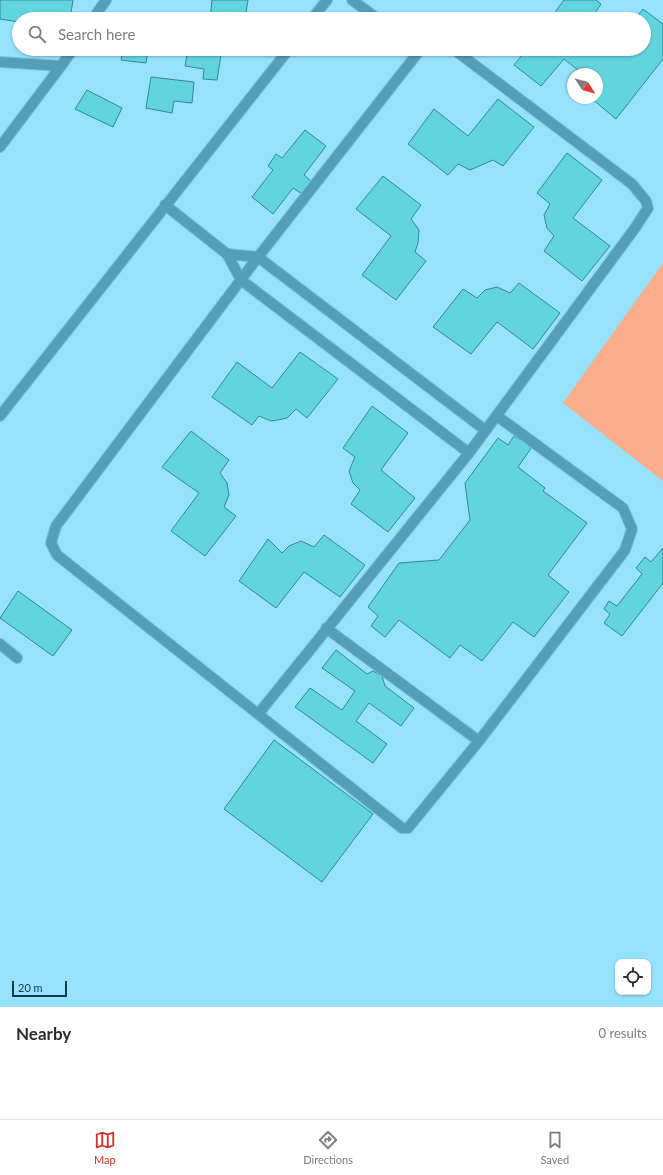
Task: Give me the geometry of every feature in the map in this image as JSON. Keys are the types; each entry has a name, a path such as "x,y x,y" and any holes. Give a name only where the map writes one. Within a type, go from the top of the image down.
{"street":[{"path":"98,12 106,0"},
{"path":"318,12 327,0"},
{"path":"352,0 368,12"},
{"path":"0,147 68,56"},
{"path":"0,416 283,56"},
{"path":"416,56 241,280 56,526 51,543 56,555 259,713 402,828 408,828 412,825 479,741 625,550 632,529 623,508 497,416"},
{"path":"259,713 326,628 469,453 643,217 648,208 646,201 632,184 463,56"},
{"path":"0,62 61,66"},
{"path":"165,205 227,254 241,280 469,453"},
{"path":"227,254 258,258 485,430"},
{"path":"326,628 479,741"},
{"path":"0,644 17,658"}],"shaded area":[{"path":"663,263 663,481 563,403"}],"building":[{"path":"0,0 73,0 71,12 12,12 12,21 0,19"},
{"path":"212,0 248,0 246,12 211,12"},
{"path":"564,0 596,0 601,4 596,12 555,12"},
{"path":"651,15 663,24 663,59 616,119 598,104 603,104 603,68 575,68 564,59 541,86 514,65 521,56 651,56"},
{"path":"122,56 147,56 146,63 121,60"},
{"path":"187,56 221,56 217,80 203,79 204,69 185,66"},
{"path":"151,77 194,82 192,103 174,101 172,113 146,108"},
{"path":"87,90 122,108 113,127 75,109"},
{"path":"498,99 534,127 503,166 493,160 470,170 458,164 448,175 408,144 434,109 468,136"},
{"path":"305,130 326,146 304,175 311,181 302,194 293,188 273,214 252,197 273,170 268,166 276,154 282,158"},
{"path":"567,153 602,180 573,218 610,246 582,281 544,251 554,236 547,228 544,215 550,204 537,193"},
{"path":"383,176 421,205 411,219 419,230 418,243 415,252 426,261 396,300 362,275 391,236 356,209"},
{"path":"519,283 560,313 533,349 497,322 471,354 433,327 463,289 477,298 485,290 497,287 510,293"},
{"path":"300,352 338,379 307,418 296,409 287,418 278,420 271,421 259,416 252,425 212,397 237,362 272,388"},
{"path":"372,406 408,433 381,470 415,498 388,532 351,504 360,490 353,483 349,471 355,457 343,448"},
{"path":"191,431 229,460 220,473 227,483 229,495 224,507 236,516 205,556 171,531 199,493 162,467"},
{"path":"514,436 532,447 518,467 545,488 543,491 587,523 548,575 569,592 534,637 513,622 482,661 460,645 450,658 399,620 385,637 371,626 378,616 368,607 399,563 439,560 470,520 465,483 498,438 508,445"},
{"path":"324,535 365,565 340,597 304,572 276,608 239,581 268,539 282,553 289,546 301,541 314,547"},
{"path":"663,548 663,583 622,636 604,623 610,614 604,609 609,601 617,606 642,574 636,568 645,557 651,562"},
{"path":"18,591 72,630 53,656 0,618"},
{"path":"336,650 367,674 373,671 382,676 385,686 414,708 401,726 369,703 356,721 387,744 373,763 295,707 310,688 342,710 355,691 322,668"},
{"path":"274,740 373,814 322,882 224,809"}]}
